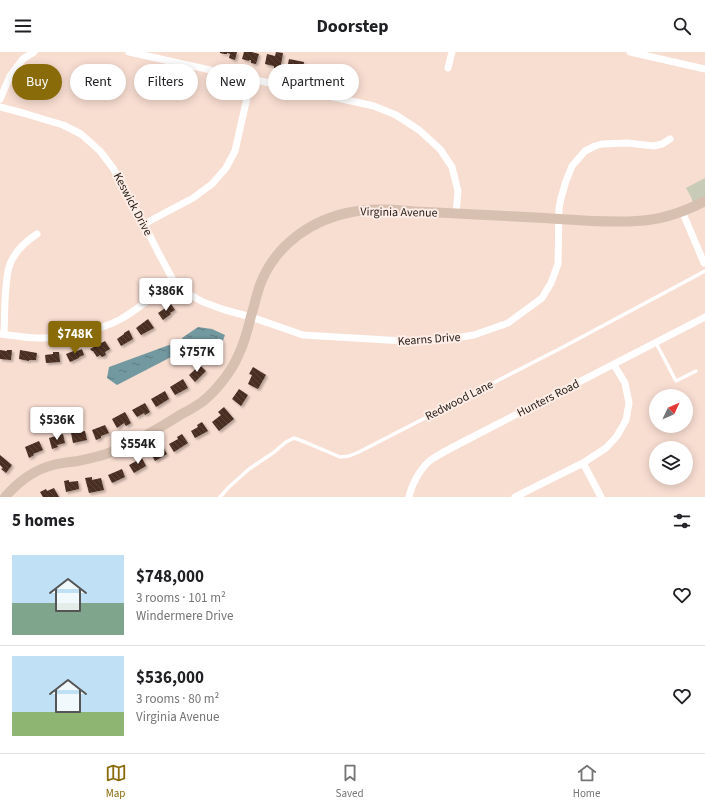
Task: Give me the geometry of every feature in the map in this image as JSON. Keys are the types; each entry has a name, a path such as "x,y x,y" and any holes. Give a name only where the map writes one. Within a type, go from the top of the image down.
{"street":[{"path":"0,100 10,76 23,59 34,52"},
{"path":"129,52 206,70"},
{"path":"448,68 452,52"},
{"path":"630,52 705,68"},
{"path":"260,82 374,106 396,115 419,130 440,149 452,167 458,191 456,214"},
{"path":"144,224 193,198 212,184 226,168 235,151 246,100"},
{"name":"Keswick Drive","path":"0,107 23,112 63,125 82,134 100,151 113,168 173,280 185,292 203,302 251,317"},
{"name":"Kearns Drive","path":"251,317 303,335 404,342 442,340 474,335 508,323 542,298 551,283 558,264 559,208 566,181 572,166 585,151 602,144 627,143 654,146 662,144 670,138"},
{"name":"Virginia Avenue","path":"4,495 21,480 31,474 52,465 85,459 122,447 163,426 200,403 216,388 234,364 238,356 262,281 275,259 285,246 303,230 330,217 362,210 384,210 611,222 638,221 657,218 682,211 705,201"},
{"path":"682,211 704,263"},
{"path":"36,234 17,252 10,266 6,285 2,334 37,338 66,336 97,329 120,319 142,305 173,280"},
{"name":"Hunters Road","path":"409,497 421,470 431,460 705,317"},
{"path":"518,496 583,463 606,448 617,436 626,420 629,403 625,383 614,365"},
{"path":"583,463 601,497"}],"lane":[{"name":"Redwood Lane","path":"220,497 249,470 286,442 294,438 340,457 349,456 359,452 565,346 705,271"},
{"path":"656,343 676,381 696,371"}],"green space":[{"path":"705,178 705,200 694,205 686,188"}],"water":[{"path":"198,327 212,329 225,335 218,354 202,347 189,350 183,346 182,338"},
{"path":"169,345 177,349 175,355 117,385 107,378 109,367"}],"building":[{"path":"220,52 237,52 235,60 229,58 230,54"},
{"path":"244,52 259,54 256,64 251,63 251,60 249,61 242,59"},
{"path":"276,52 283,53 281,64 265,64 267,54 275,56"},
{"path":"289,59 304,62 304,64 288,64"},
{"path":"171,304 175,310 163,320 158,313"},
{"path":"148,319 154,328 141,335 136,328"},
{"path":"129,330 133,339 121,346 117,339"},
{"path":"105,341 110,349 105,352 106,355 102,357 100,355 97,357 90,349"},
{"path":"82,349 84,355 70,362 66,354"},
{"path":"0,350 12,350 11,360 0,359"},
{"path":"20,350 37,353 36,360 29,361 19,359"},
{"path":"53,352 59,352 60,362 46,363 45,355 53,354"},
{"path":"200,365 206,371 195,382 189,375"},
{"path":"253,367 266,375 258,389 248,384 252,375 249,374"},
{"path":"183,379 188,388 175,395 170,387"},
{"path":"239,389 248,395 241,406 232,399"},
{"path":"165,391 169,399 156,407 151,399"},
{"path":"145,403 150,412 145,415 144,413 137,417 132,410"},
{"path":"224,407 234,419 219,431 212,422 221,415 218,412"},
{"path":"125,412 131,423 126,426 124,423 117,428 112,419"},
{"path":"202,422 208,431 195,438 191,431 198,427 197,425"},
{"path":"105,425 109,433 96,440 92,430"},
{"path":"85,431 87,440 73,443 71,433"},
{"path":"63,434 65,443 57,445 58,447 52,449 49,438"},
{"path":"182,434 188,443 174,452 169,444 178,439 177,437"},
{"path":"39,441 43,450 33,454 34,455 29,458 25,447"},
{"path":"162,445 167,454 155,461 151,454 158,450 157,448"},
{"path":"0,455 12,465 6,473 1,469 3,468 0,465"},
{"path":"142,458 146,466 134,473 129,465"},
{"path":"122,469 125,477 112,483 108,475"},
{"path":"92,477 92,480 101,478 104,490 89,493 85,478"},
{"path":"69,480 69,482 78,481 79,489 66,492 64,481"},
{"path":"54,488 59,497 43,497 40,492 46,489 47,491"}]}
